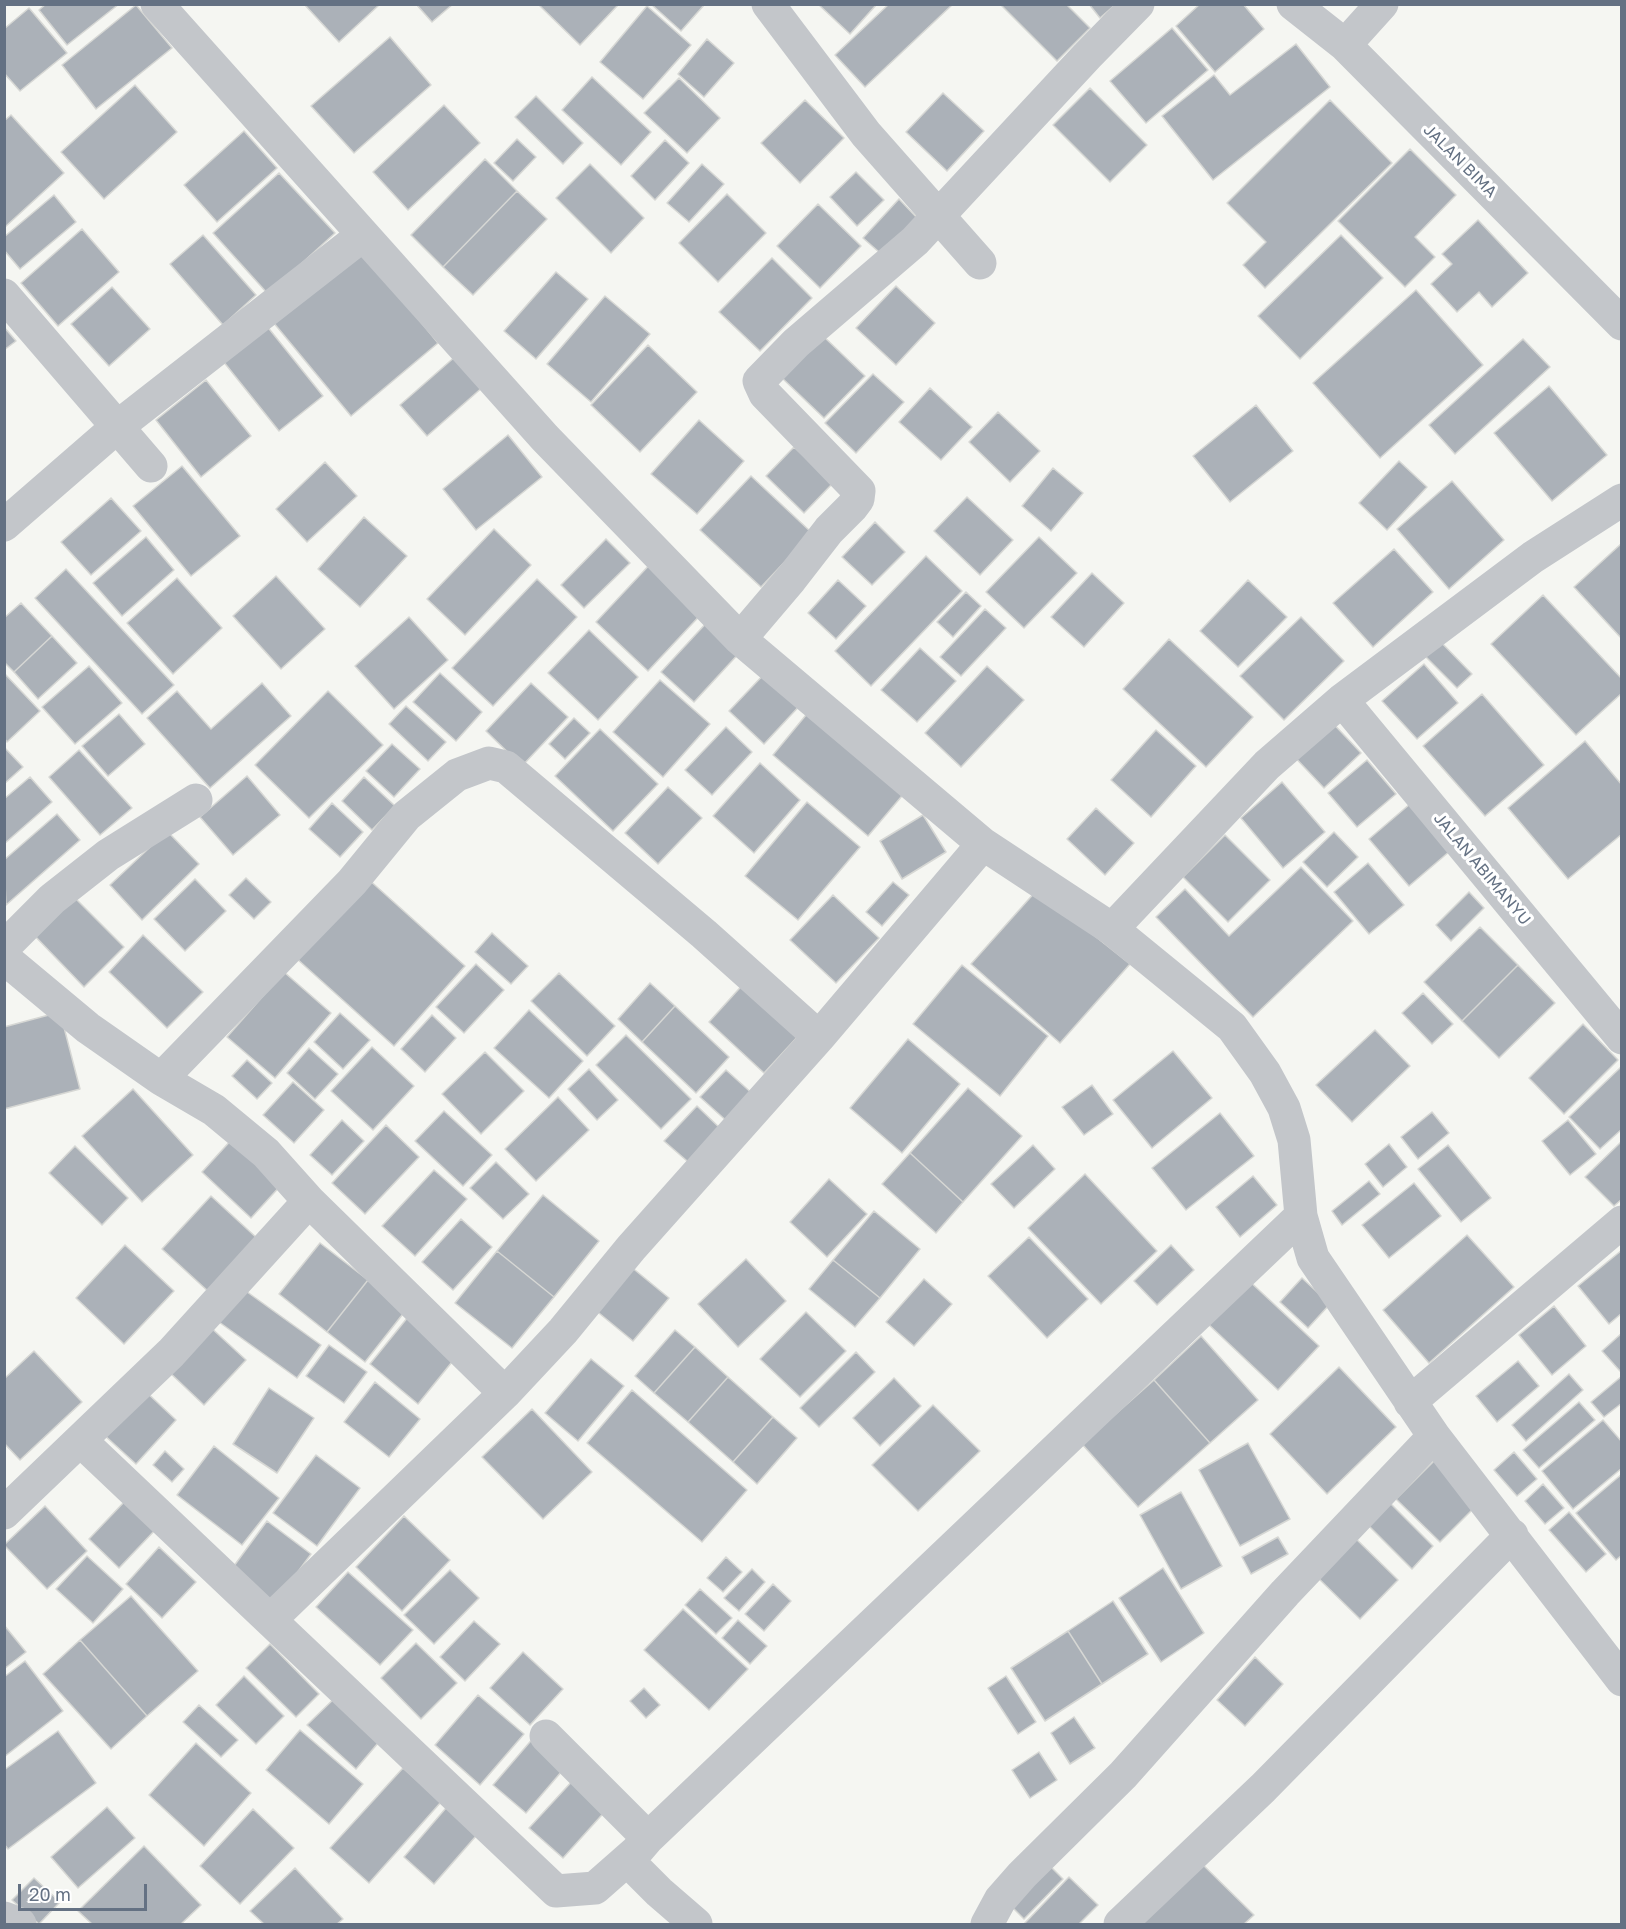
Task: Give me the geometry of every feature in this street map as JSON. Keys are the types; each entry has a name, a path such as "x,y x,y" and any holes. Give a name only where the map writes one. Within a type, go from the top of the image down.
{"street":[{"path":"157,4 545,438 740,639 983,844 1112,929 1232,1027 1265,1073 1284,1108 1294,1140 1301,1216 1312,1258 1434,1436 1622,1680"},
{"path":"768,4 866,134 980,263"},
{"path":"740,639 792,579 829,530 852,507 858,499 859,491 765,394 759,381 796,343 915,241 1138,4"},
{"name":"JALAN BIMA","path":"1293,4 1345,45 1622,324"},
{"path":"1345,45 1382,4"},
{"path":"4,525 117,426 363,235"},
{"path":"4,295 151,466"},
{"path":"1112,929 1267,765 1342,700 1533,557 1622,500"},
{"name":"JALAN ABIMANYU","path":"1342,700 1622,1038"},
{"path":"161,1079 351,882 406,816 457,775 489,763 506,767 704,934 819,1037"},
{"path":"196,800 108,855 52,899 5,957 88,1028 161,1079 214,1110 266,1153 309,1201 505,1392"},
{"path":"270,1620 505,1392 563,1331 631,1248 819,1037 983,844"},
{"path":"4,1513 171,1353 309,1201"},
{"path":"81,1441 556,1891 596,1888 1301,1216"},
{"path":"1410,1402 1622,1222"},
{"path":"987,1924 1000,1900 1022,1875 1123,1774 1284,1593 1434,1436"},
{"path":"1120,1924 1263,1788 1512,1535"},
{"path":"546,1736 638,1849 659,1892 696,1924"},
{"path":"4,1918 20,1924"}],"building":[{"path":"46,4 119,4 67,45 39,10"},
{"path":"304,4 378,4 379,5 339,42"},
{"path":"416,4 453,4 432,22"},
{"path":"538,4 619,4 580,45"},
{"path":"651,4 705,4 681,31"},
{"path":"818,4 877,4 850,34"},
{"path":"889,4 953,4 865,87 835,55"},
{"path":"1000,4 1066,4 1090,28 1057,61"},
{"path":"1089,4 1116,4 1100,18"},
{"path":"1200,4 1243,4 1264,29 1215,72 1176,26"},
{"path":"136,5 172,48 96,109 62,65"},
{"path":"647,6 691,45 643,99 600,62"},
{"path":"29,8 67,53 20,91 4,73 4,29"},
{"path":"1172,28 1208,70 1146,123 1110,81"},
{"path":"390,37 431,85 354,153 311,106"},
{"path":"707,39 734,63 704,97 678,74"},
{"path":"1296,44 1330,87 1213,180 1162,116 1214,75 1230,95"},
{"path":"592,77 651,132 621,165 562,110"},
{"path":"679,78 720,118 687,153 644,113"},
{"path":"135,85 177,132 104,199 61,152"},
{"path":"1090,88 1147,145 1110,182 1053,125"},
{"path":"943,93 984,131 947,171 906,132"},
{"path":"536,96 583,143 563,164 515,117"},
{"path":"805,100 844,138 800,183 761,143"},
{"path":"1330,100 1392,163 1265,288 1243,265 1266,242 1227,203"},
{"path":"444,105 480,143 408,210 373,172"},
{"path":"11,115 64,173 5,227 4,121"},
{"path":"244,131 277,168 217,222 184,185"},
{"path":"517,139 536,157 513,181 494,163"},
{"path":"665,140 689,163 655,200 631,176"},
{"path":"1410,149 1456,195 1415,237 1435,257 1405,287 1338,221"},
{"path":"485,159 517,191 443,267 411,235"},
{"path":"590,164 644,218 611,253 556,198"},
{"path":"702,164 724,184 689,222 667,203"},
{"path":"856,172 884,200 857,226 830,197"},
{"path":"279,173 335,233 268,294 213,233"},
{"path":"517,191 547,219 473,295 443,267"},
{"path":"727,194 766,233 718,282 679,243"},
{"path":"54,195 76,222 20,269 4,250 4,237"},
{"path":"899,199 921,222 887,259 863,238"},
{"path":"818,204 861,246 820,288 777,246"},
{"path":"1478,220 1528,273 1492,307 1479,292 1457,312 1431,284 1452,264 1442,254"},
{"path":"82,229 119,272 58,326 21,283"},
{"path":"203,235 256,295 223,325 170,264"},
{"path":"1341,235 1383,278 1300,359 1258,316"},
{"path":"361,249 438,343 351,416 273,322"},
{"path":"772,258 812,298 760,351 719,312"},
{"path":"556,272 588,299 536,359 504,331"},
{"path":"896,286 935,323 896,365 856,328"},
{"path":"112,287 150,329 109,366 71,324"},
{"path":"1416,290 1483,365 1380,458 1313,383"},
{"path":"605,296 650,334 591,402 547,364"},
{"path":"266,325 323,396 279,431 223,361"},
{"path":"4,327 16,341 4,350"},
{"path":"822,335 865,376 824,418 781,377"},
{"path":"1523,339 1550,367 1455,454 1429,425"},
{"path":"648,345 697,392 640,452 591,405"},
{"path":"457,355 484,386 427,436 400,405"},
{"path":"873,374 904,402 856,453 825,423"},
{"path":"206,380 251,436 201,477 156,420"},
{"path":"1549,386 1607,455 1552,501 1494,433"},
{"path":"930,388 972,427 941,460 899,422"},
{"path":"1256,405 1293,451 1230,502 1193,456"},
{"path":"998,412 1040,451 1010,482 969,442"},
{"path":"699,420 744,461 697,514 651,474"},
{"path":"508,435 542,477 476,530 443,489"},
{"path":"794,447 833,483 804,513 766,476"},
{"path":"1399,461 1427,487 1387,530 1359,503"},
{"path":"325,462 357,496 307,542 276,509"},
{"path":"182,466 240,536 191,576 133,506"},
{"path":"1053,468 1083,493 1051,531 1022,506"},
{"path":"751,476 812,533 761,587 700,530"},
{"path":"1452,481 1504,540 1449,589 1397,529"},
{"path":"967,497 1013,540 980,575 934,531"},
{"path":"111,498 141,531 91,575 61,542"},
{"path":"364,517 407,556 360,607 318,569"},
{"path":"875,522 905,552 872,585 842,557"},
{"path":"494,529 531,565 465,635 427,599"},
{"path":"146,537 174,570 122,616 93,583"},
{"path":"1039,537 1077,573 1024,628 986,592"},
{"path":"606,539 630,563 584,608 561,585"},
{"path":"1622,543 1622,639 1574,587"},
{"path":"1394,549 1433,592 1373,647 1333,603"},
{"path":"926,556 962,591 871,686 835,651"},
{"path":"654,560 706,609 648,671 596,622"},
{"path":"66,569 174,685 142,714 35,598"},
{"path":"1092,573 1124,603 1084,647 1051,617"},
{"path":"276,576 325,629 281,669 233,616"},
{"path":"177,578 222,628 173,674 127,623"},
{"path":"537,579 577,617 493,706 452,668"},
{"path":"838,580 866,606 836,639 808,613"},
{"path":"1248,580 1287,617 1238,667 1200,631"},
{"path":"966,592 981,606 953,637 937,622"},
{"path":"1543,595 1622,679 1622,693 1576,735 1491,644"},
{"path":"21,603 52,636 14,672 4,662 4,618"},
{"path":"985,609 1006,628 961,676 940,657"},
{"path":"409,617 448,660 394,709 355,666"},
{"path":"1301,617 1344,661 1284,720 1240,676"},
{"path":"710,619 742,650 694,702 661,672"},
{"path":"589,630 638,677 598,720 548,673"},
{"path":"1434,635 1472,674 1457,688 1419,650"},
{"path":"52,636 77,663 38,699 14,672"},
{"path":"1169,639 1253,717 1206,767 1123,689"},
{"path":"920,648 956,681 917,722 881,690"},
{"path":"1424,664 1458,703 1417,739 1382,701"},
{"path":"89,666 122,703 75,744 42,707"},
{"path":"987,666 1024,700 961,767 925,733"},
{"path":"769,669 804,701 764,744 729,711"},
{"path":"4,673 40,711 7,742 4,738"},
{"path":"440,673 482,712 456,741 413,702"},
{"path":"660,680 710,724 663,777 613,732"},
{"path":"262,683 291,716 210,788 147,718 177,691 211,729"},
{"path":"531,683 568,717 522,766 486,731"},
{"path":"328,691 383,745 309,818 255,765"},
{"path":"1482,694 1544,765 1485,816 1423,746"},
{"path":"406,706 446,742 428,761 389,724"},
{"path":"811,709 907,790 868,836 773,755"},
{"path":"119,714 145,744 108,776 82,746"},
{"path":"1326,716 1361,753 1324,788 1289,751"},
{"path":"574,718 590,733 565,759 549,744"},
{"path":"726,727 752,752 712,795 685,770"},
{"path":"600,729 658,784 613,831 555,776"},
{"path":"1156,730 1196,766 1151,817 1111,780"},
{"path":"1585,741 1622,785 1622,834 1568,879 1508,808"},
{"path":"392,744 420,769 394,797 366,771"},
{"path":"4,747 23,767 4,784"},
{"path":"79,750 132,808 100,835 49,777"},
{"path":"1367,760 1396,794 1357,827 1328,793"},
{"path":"760,763 800,800 754,853 713,816"},
{"path":"247,776 280,815 233,855 200,817"},
{"path":"30,777 52,802 4,844 4,799"},
{"path":"364,777 395,806 372,830 342,801"},
{"path":"1282,782 1325,832 1283,868 1241,818"},
{"path":"668,787 702,818 658,864 625,833"},
{"path":"1417,798 1457,845 1409,886 1369,839"},
{"path":"807,802 860,847 798,920 745,876"},
{"path":"332,803 363,832 340,857 309,829"},
{"path":"1096,808 1134,843 1105,875 1067,839"},
{"path":"57,814 80,840 6,905 4,860"},
{"path":"923,815 946,852 902,879 880,841"},
{"path":"167,831 199,864 142,920 110,885"},
{"path":"1334,832 1358,857 1327,887 1303,862"},
{"path":"1225,835 1270,880 1228,922 1183,877"},
{"path":"1368,863 1404,905 1369,934 1334,892"},
{"path":"1301,867 1353,921 1253,1017 1156,917 1185,889 1229,936"},
{"path":"246,878 271,902 254,919 229,895"},
{"path":"367,878 465,966 394,1046 296,958"},
{"path":"195,879 226,911 185,951 154,919"},
{"path":"893,882 909,895 882,926 866,912"},
{"path":"1037,890 1130,964 1060,1043 971,964"},
{"path":"1469,892 1484,908 1451,941 1436,925"},
{"path":"71,894 124,947 84,987 32,933"},
{"path":"833,895 879,938 836,983 790,940"},
{"path":"1480,927 1518,965 1462,1021 1424,982"},
{"path":"492,933 528,966 511,984 475,952"},
{"path":"143,935 203,992 167,1028 109,972"},
{"path":"476,964 504,990 464,1033 436,1007"},
{"path":"962,965 1048,1036 1000,1096 913,1024"},
{"path":"1518,965 1555,1003 1499,1058 1462,1021"},
{"path":"284,972 331,1013 275,1078 227,1037"},
{"path":"559,973 615,1026 587,1056 531,1001"},
{"path":"747,980 802,1032 764,1073 709,1022"},
{"path":"650,983 675,1006 642,1042 618,1019"},
{"path":"1423,993 1453,1024 1432,1044 1402,1013"},
{"path":"675,1006 729,1057 696,1093 642,1042"},
{"path":"529,1010 583,1061 549,1098 494,1048"},
{"path":"60,1012 80,1089 4,1109 4,1027"},
{"path":"340,1013 370,1040 343,1069 314,1042"},
{"path":"432,1015 456,1038 425,1072 401,1049"},
{"path":"1583,1024 1618,1060 1564,1114 1529,1078"},
{"path":"1375,1030 1410,1066 1352,1122 1316,1085"},
{"path":"626,1035 691,1099 661,1129 596,1065"},
{"path":"908,1039 960,1084 902,1153 850,1108"},
{"path":"372,1047 414,1086 373,1130 331,1091"},
{"path":"309,1048 338,1074 315,1099 287,1073"},
{"path":"1173,1051 1212,1098 1152,1148 1113,1100"},
{"path":"485,1052 524,1091 481,1134 442,1094"},
{"path":"247,1060 272,1083 257,1099 232,1076"},
{"path":"1622,1066 1622,1129 1600,1149 1569,1117"},
{"path":"589,1069 618,1100 597,1120 568,1089"},
{"path":"726,1070 755,1096 730,1124 700,1097"},
{"path":"293,1082 324,1110 294,1143 263,1115"},
{"path":"1092,1085 1113,1114 1084,1135 1062,1107"},
{"path":"968,1088 1022,1136 963,1202 910,1153"},
{"path":"133,1089 193,1155 142,1202 82,1136"},
{"path":"558,1097 589,1130 536,1181 505,1149"},
{"path":"697,1106 726,1134 694,1167 664,1141"},
{"path":"444,1111 492,1155 463,1186 415,1141"},
{"path":"1432,1112 1449,1133 1418,1159 1401,1137"},
{"path":"1220,1113 1254,1156 1186,1210 1152,1168"},
{"path":"342,1120 364,1141 332,1175 310,1155"},
{"path":"1568,1120 1596,1154 1570,1175 1542,1141"},
{"path":"386,1125 419,1157 365,1214 332,1183"},
{"path":"234,1137 283,1183 251,1218 202,1172"},
{"path":"1622,1141 1622,1199 1614,1206 1585,1177"},
{"path":"1389,1144 1407,1167 1383,1187 1365,1164"},
{"path":"1033,1145 1055,1169 1014,1208 991,1184"},
{"path":"1448,1145 1491,1198 1461,1222 1418,1169"},
{"path":"75,1146 128,1198 102,1225 49,1173"},
{"path":"910,1153 963,1202 936,1233 882,1184"},
{"path":"496,1162 529,1194 503,1219 470,1188"},
{"path":"434,1170 467,1199 415,1256 382,1226"},
{"path":"1085,1174 1157,1251 1101,1304 1028,1228"},
{"path":"1253,1176 1277,1205 1240,1237 1216,1207"},
{"path":"829,1179 867,1214 827,1257 790,1222"},
{"path":"1369,1181 1380,1194 1342,1225 1332,1211"},
{"path":"1414,1183 1441,1216 1389,1258 1362,1225"},
{"path":"543,1195 599,1241 554,1297 497,1251"},
{"path":"211,1196 259,1240 210,1293 162,1249"},
{"path":"874,1211 920,1249 880,1298 833,1260"},
{"path":"461,1219 492,1247 453,1290 422,1262"},
{"path":"1467,1235 1514,1287 1429,1363 1383,1310"},
{"path":"1029,1237 1088,1299 1047,1338 988,1276"},
{"path":"320,1243 368,1280 327,1332 279,1294"},
{"path":"125,1245 174,1291 124,1344 76,1298"},
{"path":"1171,1245 1194,1270 1157,1305 1134,1281"},
{"path":"1622,1250 1622,1313 1609,1324 1578,1286"},
{"path":"497,1251 554,1297 512,1348 455,1303"},
{"path":"746,1259 786,1301 738,1347 698,1304"},
{"path":"833,1260 880,1298 855,1327 809,1289"},
{"path":"630,1266 669,1298 633,1341 594,1309"},
{"path":"1246,1278 1319,1346 1278,1390 1206,1322"},
{"path":"1302,1278 1330,1304 1308,1328 1280,1302"},
{"path":"924,1279 952,1304 914,1346 886,1322"},
{"path":"368,1280 406,1310 365,1362 327,1332"},
{"path":"243,1289 321,1345 297,1378 219,1322"},
{"path":"1554,1306 1586,1346 1552,1375 1519,1335"},
{"path":"806,1312 846,1351 800,1397 760,1359"},
{"path":"408,1317 456,1357 418,1404 370,1364"},
{"path":"208,1325 246,1360 204,1405 167,1370"},
{"path":"675,1330 695,1347 654,1393 635,1376"},
{"path":"1622,1333 1622,1369 1620,1371 1602,1351"},
{"path":"1201,1336 1258,1400 1210,1443 1154,1380"},
{"path":"329,1345 367,1372 344,1403 306,1376"},
{"path":"695,1347 728,1377 688,1422 654,1393"},
{"path":"34,1351 82,1402 20,1460 4,1443 4,1379"},
{"path":"856,1352 875,1372 819,1427 800,1408"},
{"path":"591,1359 624,1386 578,1441 545,1413"},
{"path":"1518,1361 1539,1386 1497,1422 1476,1396"},
{"path":"1339,1367 1396,1427 1327,1494 1270,1434"},
{"path":"1569,1374 1583,1390 1526,1441 1512,1425"},
{"path":"1622,1376 1622,1403 1604,1417 1591,1402"},
{"path":"728,1377 773,1417 733,1462 688,1422"},
{"path":"894,1378 921,1406 880,1446 853,1418"},
{"path":"1154,1380 1210,1443 1138,1507 1082,1444"},
{"path":"375,1382 420,1419 389,1457 344,1422"},
{"path":"269,1388 314,1418 277,1473 233,1444"},
{"path":"143,1389 176,1420 136,1464 102,1433"},
{"path":"632,1390 747,1490 702,1542 587,1443"},
{"path":"1579,1402 1595,1420 1539,1468 1523,1450"},
{"path":"933,1405 980,1451 918,1511 872,1465"},
{"path":"532,1409 592,1472 543,1519 482,1457"},
{"path":"773,1417 797,1438 757,1484 733,1462"},
{"path":"1603,1420 1622,1442 1622,1468 1573,1509 1542,1471"},
{"path":"1248,1443 1290,1519 1240,1546 1199,1470"},
{"path":"214,1446 279,1498 242,1545 177,1495"},
{"path":"165,1451 184,1469 172,1482 153,1465"},
{"path":"1514,1452 1537,1479 1517,1496 1494,1470"},
{"path":"316,1455 360,1488 317,1546 273,1513"},
{"path":"1437,1458 1481,1501 1440,1542 1396,1499"},
{"path":"1622,1474 1622,1555 1616,1560 1576,1513"},
{"path":"1543,1484 1564,1508 1545,1524 1525,1501"},
{"path":"1181,1492 1222,1566 1181,1589 1140,1515"},
{"path":"126,1500 157,1528 119,1568 89,1539"},
{"path":"1389,1502 1433,1546 1412,1569 1367,1524"},
{"path":"45,1506 87,1551 47,1589 4,1545"},
{"path":"1569,1512 1606,1554 1586,1572 1549,1530"},
{"path":"404,1516 450,1560 402,1611 356,1567"},
{"path":"267,1521 311,1554 275,1603 231,1570"},
{"path":"1349,1532 1398,1580 1360,1619 1311,1571"},
{"path":"1278,1537 1288,1554 1251,1574 1242,1557"},
{"path":"159,1547 196,1582 162,1618 126,1584"},
{"path":"87,1556 123,1589 93,1623 56,1589"},
{"path":"726,1557 742,1572 723,1592 707,1578"},
{"path":"1163,1568 1204,1633 1161,1662 1119,1598"},
{"path":"752,1569 765,1582 739,1611 724,1598"},
{"path":"450,1570 479,1598 434,1644 404,1615"},
{"path":"348,1572 413,1630 380,1665 316,1607"},
{"path":"773,1584 791,1601 764,1631 745,1614"},
{"path":"700,1589 732,1618 716,1634 685,1605"},
{"path":"131,1596 198,1671 147,1716 80,1640"},
{"path":"1113,1601 1148,1654 1102,1684 1068,1631"},
{"path":"683,1609 748,1669 709,1710 644,1650"},
{"path":"738,1620 767,1646 750,1664 722,1638"},
{"path":"474,1621 500,1644 465,1681 440,1657"},
{"path":"4,1625 26,1652 4,1669"},
{"path":"1068,1631 1102,1684 1045,1721 1011,1668"},
{"path":"80,1640 147,1716 111,1749 43,1674"},
{"path":"416,1643 457,1683 421,1719 381,1678"},
{"path":"270,1644 319,1694 296,1717 246,1668"},
{"path":"523,1652 563,1689 530,1725 490,1688"},
{"path":"1255,1657 1283,1684 1245,1726 1217,1700"},
{"path":"25,1661 63,1711 4,1757 4,1677"},
{"path":"244,1676 284,1716 256,1744 216,1705"},
{"path":"1006,1676 1036,1722 1018,1734 988,1688"},
{"path":"644,1688 660,1705 646,1718 630,1701"},
{"path":"341,1692 384,1736 356,1769 307,1725"},
{"path":"478,1695 524,1734 480,1785 435,1745"},
{"path":"199,1705 238,1740 221,1757 183,1722"},
{"path":"1074,1717 1095,1748 1070,1764 1051,1733"},
{"path":"300,1730 363,1784 329,1824 266,1770"},
{"path":"58,1731 96,1783 8,1849 4,1844 4,1770"},
{"path":"535,1736 568,1764 526,1813 493,1785"},
{"path":"196,1743 251,1793 204,1846 149,1795"},
{"path":"1039,1752 1057,1780 1030,1798 1012,1770"},
{"path":"403,1768 441,1802 369,1883 330,1848"},
{"path":"576,1777 609,1807 563,1858 529,1828"},
{"path":"452,1801 483,1828 434,1884 404,1857"},
{"path":"107,1807 135,1838 78,1888 51,1857"},
{"path":"253,1809 294,1848 240,1904 200,1866"},
{"path":"144,1846 201,1905 181,1924 92,1924 78,1911"},
{"path":"1196,1858 1254,1915 1244,1924 1131,1924"},
{"path":"1047,1863 1063,1879 1024,1919 1008,1903"},
{"path":"295,1868 343,1919 337,1924 264,1924 250,1911"},
{"path":"1069,1877 1098,1905 1079,1924 1024,1924"},
{"path":"34,1878 60,1902 39,1924 12,1900"}]}
